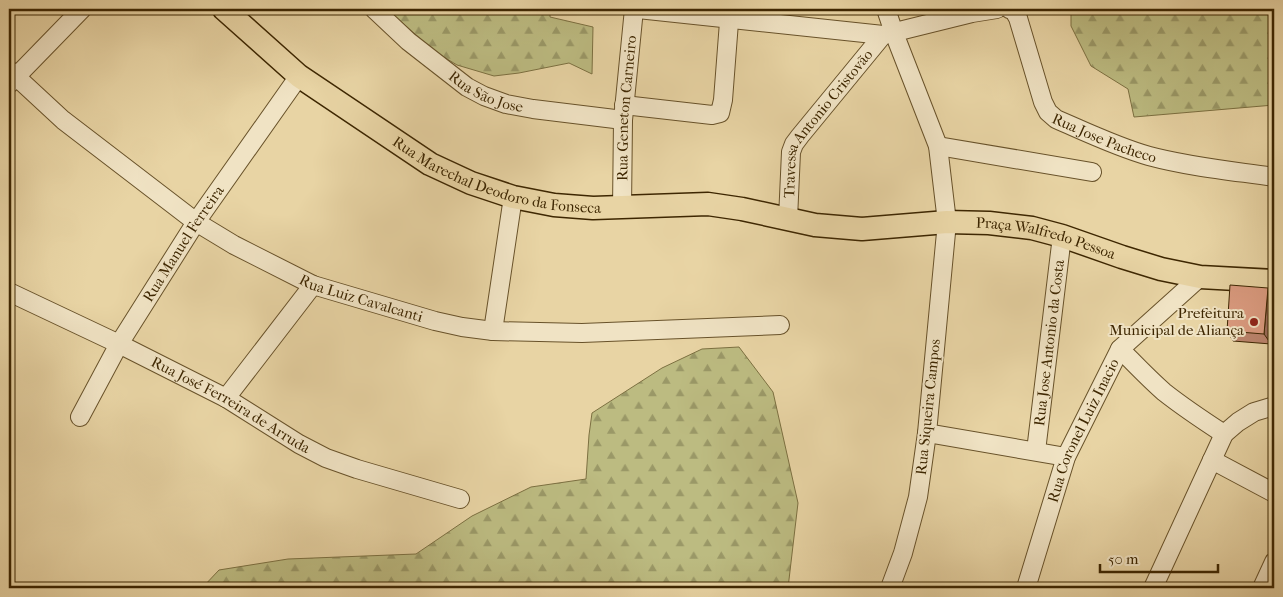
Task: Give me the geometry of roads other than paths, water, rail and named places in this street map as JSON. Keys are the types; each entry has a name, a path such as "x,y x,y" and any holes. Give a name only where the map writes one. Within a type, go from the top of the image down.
{"main road":[{"name":"Rua Marechal Deodoro da Fonseca","path":"224,9 299,76 430,164 471,183 513,197 554,205 622,208 708,204 742,209 815,226"},
{"name":"Praça Walfredo Pessoa","path":"815,226 862,229 947,222 989,223 1032,228 1161,269 1200,277 1274,281"}],"street":[{"path":"11,77 82,9"},
{"name":"Rua São Jose","path":"374,9 416,47 468,87 484,96 506,104 533,110 712,115 720,113 723,100 729,14"},
{"path":"636,9 729,14 888,34 971,11 997,9"},
{"name":"Rua Geneton Carneiro","path":"622,208 623,113 636,9"},
{"name":"Rua Siqueira Campos","path":"886,9 888,34 938,146 947,222 927,433 918,497 903,553 890,588"},
{"name":"Rua Jose Pacheco","path":"1010,9 1014,11 1018,18 1043,102 1048,112 1056,119 1118,146 1149,156 1184,164 1274,177"},
{"name":"Travessa Antonio Cristovão","path":"788,219 791,152 794,144 888,34"},
{"name":"Rua Manuel Ferreira","path":"80,417 119,344 196,222 299,76"},
{"name":"Rua Luiz Cavalcanti","path":"11,77 63,120 196,222 234,245 313,285 435,321 462,327 493,330 582,333 780,325"},
{"path":"938,146 1092,172"},
{"path":"493,330 513,197"},
{"name":"Rua Jose Antonio da Costa","path":"1036,452 1062,236"},
{"name":"Rua Coronel Luiz Inacio","path":"1026,588 1066,457 1120,348 1200,277"},
{"path":"226,398 313,285"},
{"name":"Rua José Ferreira de Arruda","path":"9,292 119,344 226,398 299,444 326,458 460,499"},
{"path":"1120,348 1164,392 1224,434"},
{"path":"1153,588 1224,434 1254,412 1274,406"},
{"path":"927,433 1066,457"},
{"path":"1212,460 1274,492"},
{"path":"1262,588 1274,562"}],"place":[{"name":"Prefeitura Municipal de Aliança","path":"1254,322"}]}
